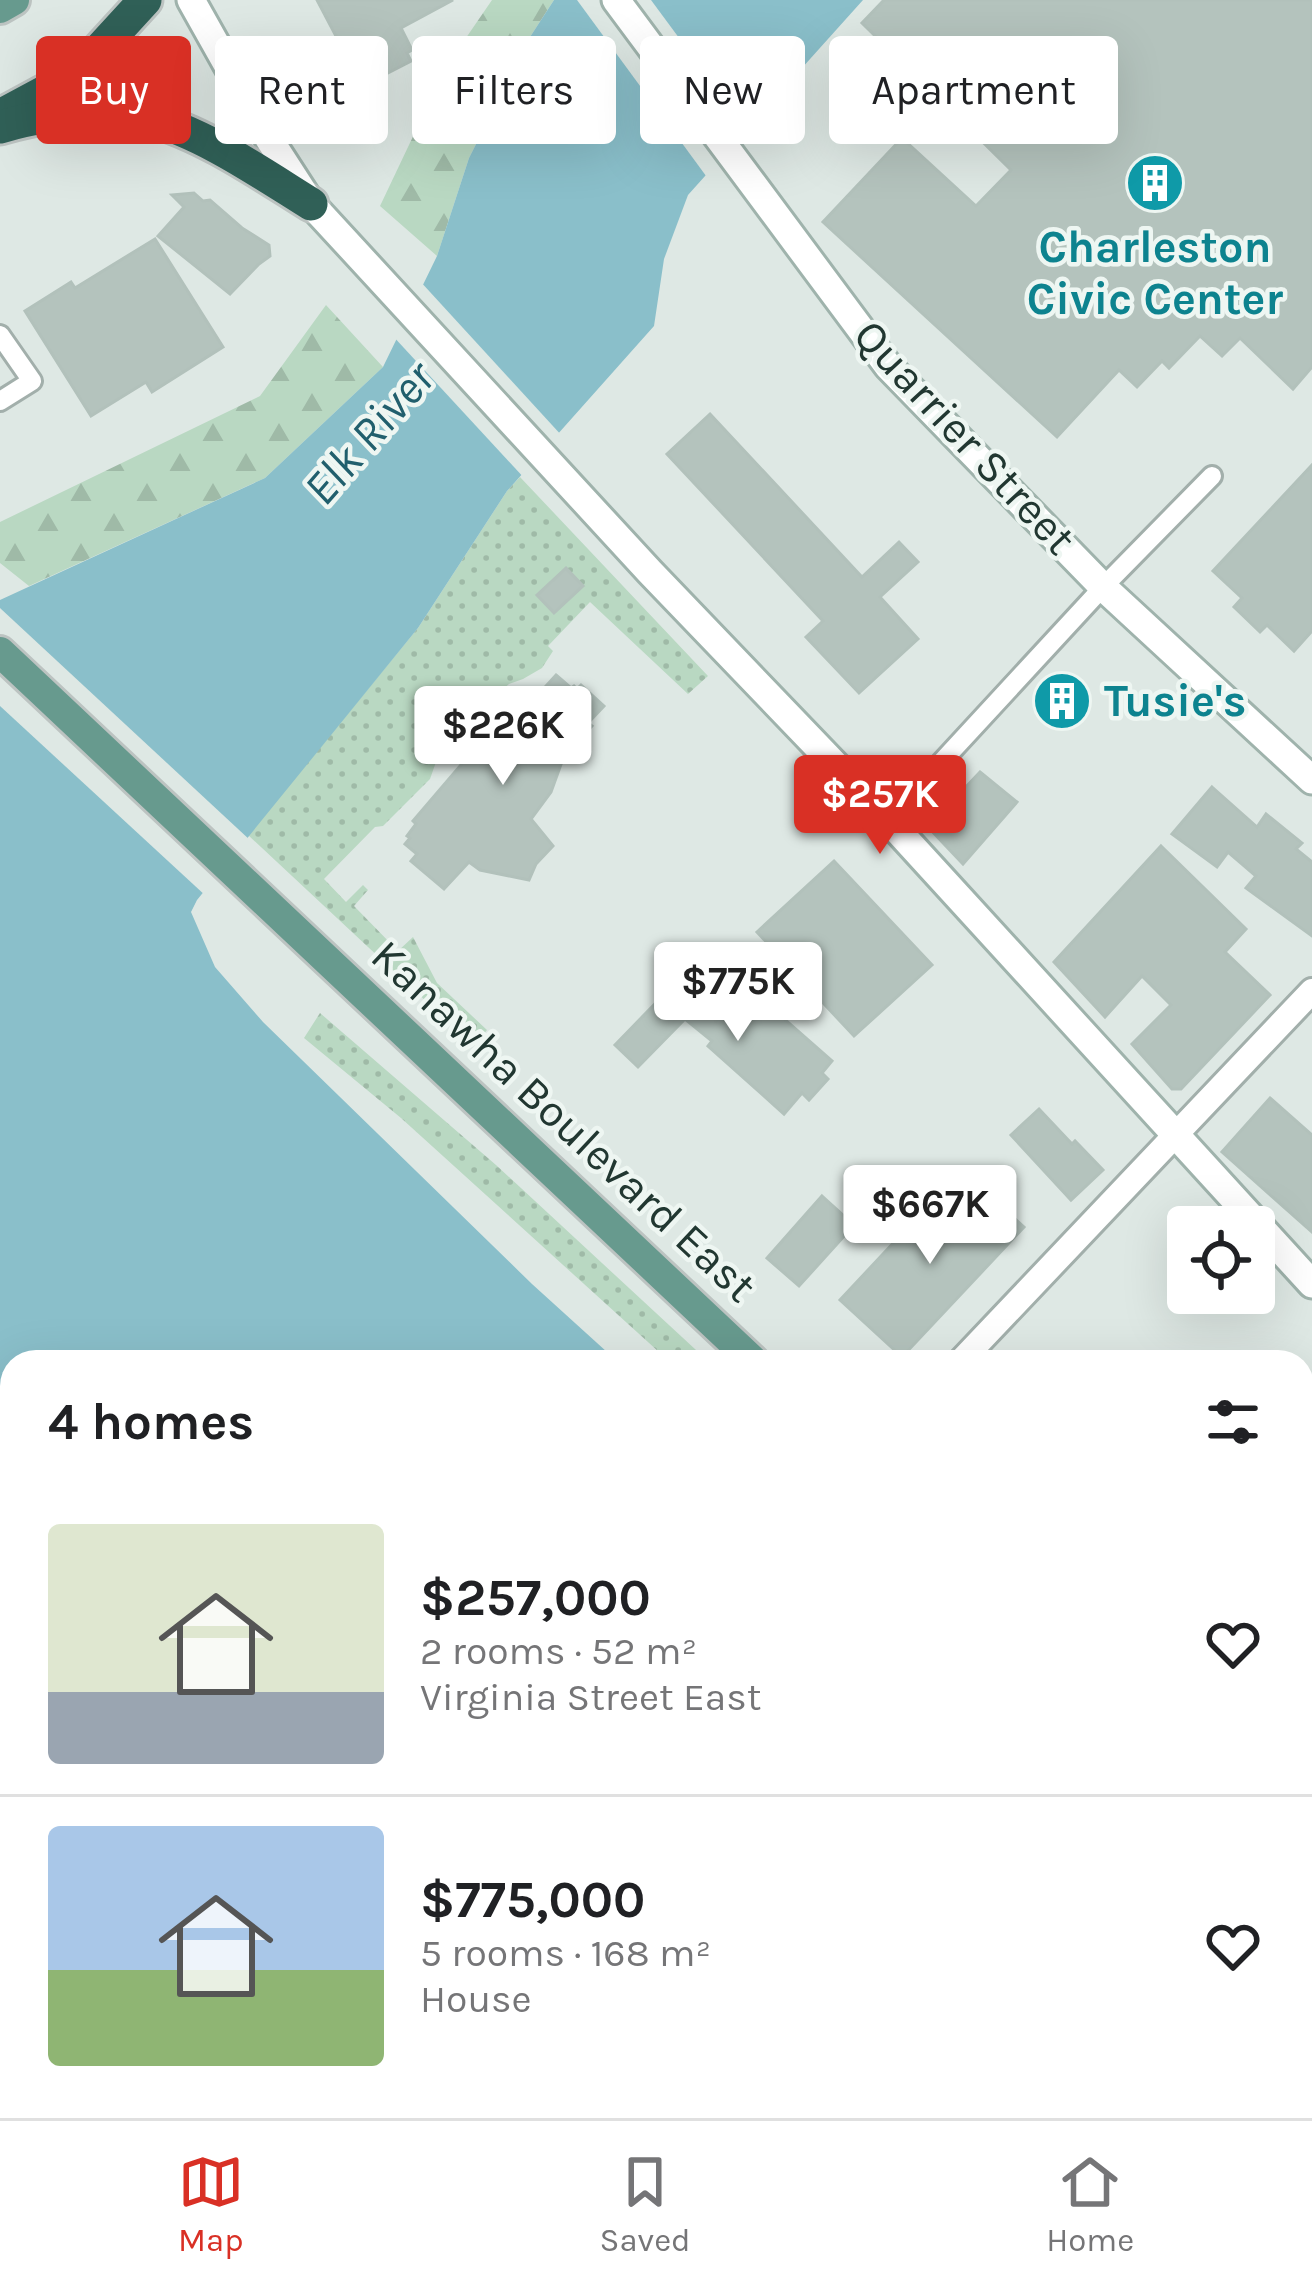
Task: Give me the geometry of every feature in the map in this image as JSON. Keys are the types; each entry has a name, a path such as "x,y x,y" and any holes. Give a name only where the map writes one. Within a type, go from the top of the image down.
{"highway":[{"path":"0,116 64,81 145,0"},
{"path":"0,127 77,112 147,118 240,160 311,204"}],"main road":[{"path":"0,8 14,0"},
{"path":"191,0 311,204 650,572 888,820 1312,1284"},
{"name":"Quarrier Street","path":"616,0 888,366 1103,587 1312,780"},
{"name":"Kanawha Boulevard East","path":"0,652 741,1350"}],"street":[{"path":"0,335 32,381 0,400"},
{"path":"888,820 1212,476"},
{"path":"971,1350 1312,991"}],"green space":[{"path":"492,0 554,0 531,36 467,36"},
{"path":"412,139 412,144 476,144 437,256 380,206"},
{"path":"326,305 383,367 265,478 29,586 0,563 0,522 260,396"},
{"path":"520,477 708,676 688,694 590,602 548,646 553,651 542,668 501,691 486,693 475,703 467,725 442,745 430,779 324,879 346,902 363,885 368,890 354,906 398,951 413,937 437,983 487,1030 474,1046 248,835 418,628"},
{"path":"320,1013 496,1165 696,1350 657,1350 401,1118 304,1038"}],"water":[{"name":"Elk River","path":"554,0 863,0 805,65 805,36 640,36 640,144 734,144 688,195 664,259 654,326 507,491 418,628 191,912 215,967 263,1022 605,1350 0,1350 0,600 265,478 383,367 437,256 476,144 616,144 616,36 531,36"}],"pier":[{"path":"577,0 651,0 678,36 640,36 640,86 616,53 616,36 603,36"},
{"path":"683,144 741,144 709,180"},
{"path":"419,280 563,437 526,480 392,335"},
{"path":"0,608 251,841 207,897 0,706"}],"building":[{"path":"317,0 453,0 401,28 412,50 407,53 411,61 388,73 388,36 336,36"},
{"name":"Charleston Civic Center","path":"884,0 1312,0 1312,367 1293,389 1240,338 1222,356 1200,336 1169,368 1162,361 1137,387 1119,370 1057,437 823,222 896,144 909,144 976,206 1011,170 985,144 1118,144 1118,36 875,36 862,23"},
{"path":"194,193 269,245 270,256 230,294 158,236 184,207 172,195"},
{"path":"155,239 223,347 152,392 146,382 91,416 25,311 71,282 75,288"},
{"path":"710,414 862,577 899,542 918,562 880,597 918,639 859,693 806,637 823,621 667,454"},
{"path":"1312,465 1312,631 1294,651 1267,625 1260,632 1234,607 1242,598 1213,571"},
{"path":"566,568 583,586 554,613 537,595"},
{"path":"556,675 571,688 581,685 604,706 564,756 551,792 531,819 553,846 529,880 480,870 469,862 444,889 411,861 417,854 405,844 416,824 413,821 478,745 489,708 506,710 530,692 536,697"},
{"name":"Tusie's","path":"1061,675 1088,702 1063,727 1036,699"},
{"path":"980,772 1017,802 963,864 928,827"},
{"path":"1212,787 1257,827 1266,814 1302,843 1296,849 1312,862 1312,936 1246,888 1256,876 1228,852 1217,867 1172,834"},
{"path":"1161,846 1246,929 1225,952 1270,995 1181,1089 1172,1089 1132,1044 1171,1005 1142,976 1105,1017 1054,962"},
{"path":"834,861 932,965 854,1036 757,932"},
{"path":"676,982 716,1021 740,994 750,1003 757,995 832,1061 822,1073 828,1079 809,1100 802,1093 784,1114 685,1019 638,1067 615,1045"},
{"path":"1270,1098 1312,1135 1312,1232 1222,1152"},
{"path":"1039,1109 1103,1170 1071,1200 1011,1135"},
{"path":"981,1188 1024,1227 909,1350 894,1350 840,1300 940,1193 949,1201 969,1200"},
{"path":"822,1196 854,1225 799,1286 767,1258"}],"place":[{"name":"Charleston Civic Center","path":"1155,183"},
{"name":"Tusie's","path":"1062,701"}]}
